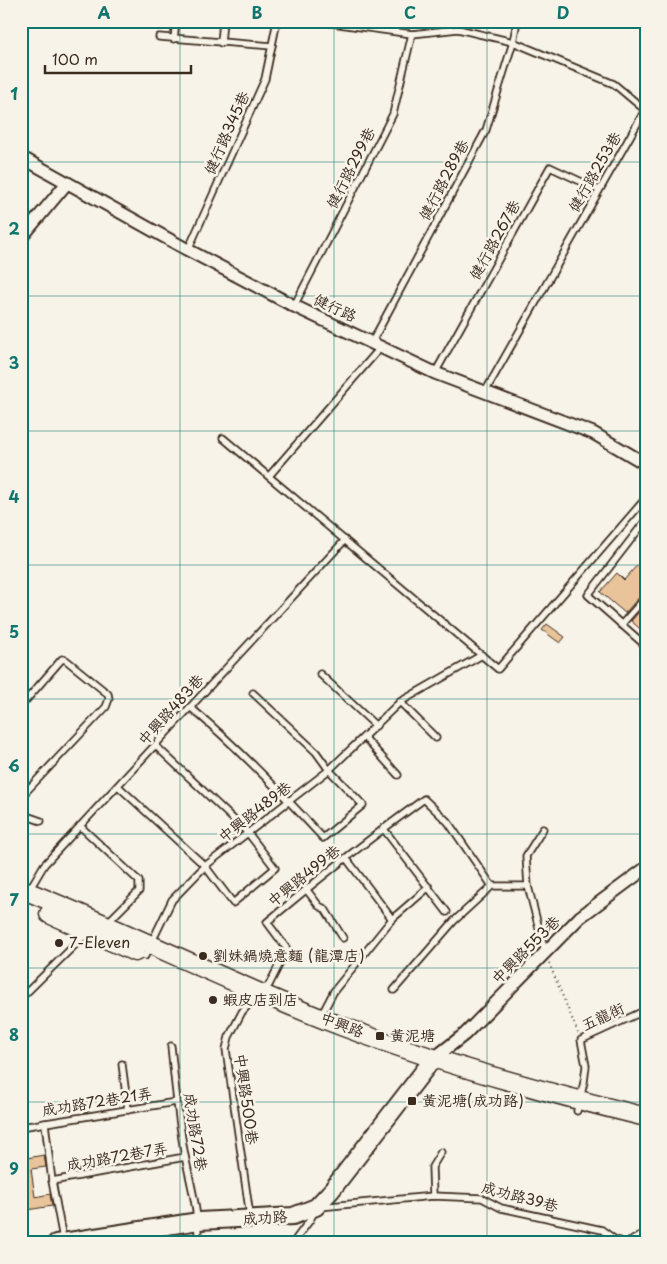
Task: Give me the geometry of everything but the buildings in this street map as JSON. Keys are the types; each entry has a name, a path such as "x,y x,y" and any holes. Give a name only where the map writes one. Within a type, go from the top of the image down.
{"main road":[{"name":"中興路","path":"23,896 96,925 147,950 256,996 349,1041 578,1106 646,1130"},
{"name":"中興路","path":"256,996 320,1018 430,1063"},
{"name":"中興路","path":"578,1106 646,1117"}],"street":[{"name":"健行路","path":"21,157 188,250 294,306 435,373 593,433 646,464"},
{"path":"21,238 67,183"},
{"name":"中興路553巷","path":"430,1063 465,1034 580,917 646,868"},
{"name":"成功路","path":"60,1242 199,1221 293,1216 316,1207 331,1191 430,1063"}],"lane":[{"path":"174,39 176,21"},
{"path":"220,44 223,21"},
{"name":"健行路345巷","path":"188,250 265,79 277,21"},
{"name":"健行路253巷","path":"317,21 412,34 458,29 513,42 614,84 645,110 485,392"},
{"name":"健行路289巷","path":"269,476 377,344 486,130 513,42 517,21"},
{"name":"健行路299巷","path":"294,306 393,114 412,34"},
{"path":"159,37 220,44 272,46"},
{"name":"健行路267巷","path":"435,373 550,167 599,190"},
{"path":"223,438 498,669 646,498"},
{"path":"646,520 588,595 646,646"},
{"name":"中興路483巷","path":"23,896 44,864 156,746 345,540"},
{"path":"621,625 646,597"},
{"name":"中興路489巷","path":"147,950 172,900 205,866 329,770 400,702 482,655"},
{"path":"21,706 62,659 66,660 108,694 109,700 106,707 21,797"},
{"path":"320,674 376,726"},
{"path":"190,708 217,730 289,801 323,838 363,805 329,770 316,752 253,693"},
{"path":"400,702 436,738"},
{"path":"364,737 398,775"},
{"path":"118,786 205,866 232,903 275,868 248,833 156,746"},
{"name":"中興路499巷","path":"256,996 269,985 287,949 267,922 383,828 424,799 448,822 492,886"},
{"path":"21,814 41,821"},
{"path":"21,998 96,925 139,891 140,881 80,826"},
{"path":"383,828 447,912"},
{"path":"543,829 526,856 528,886 545,952"},
{"path":"346,858 392,919"},
{"path":"394,990 454,921 492,886 528,886"},
{"path":"320,1018 334,992 392,919 429,887"},
{"path":"306,889 319,906 325,909 343,938"},
{"name":"中興路500巷","path":"250,1219 226,1049 229,1037 242,1012 256,996"},
{"name":"五龍街","path":"578,1106 586,1066 581,1040 646,1010"},
{"name":"成功路72巷","path":"171,1046 176,1102 185,1157 199,1221 198,1243"},
{"path":"122,1064 128,1110"},
{"name":"成功路72巷21弄","path":"21,1128 176,1102"},
{"path":"45,1123 60,1242"},
{"path":"433,1196 432,1167 441,1152"},
{"name":"成功路72巷7弄","path":"52,1181 185,1157"},
{"name":"成功路39巷","path":"316,1207 433,1196 482,1198 501,1208 602,1230 614,1239 626,1243 646,1233"},
{"path":"292,1243 310,1220 316,1207"}],"path":[{"path":"545,952 581,1040"}],"place":[{"name":"7-Eleven","path":"59,943"},
{"name":"劉妹鍋燒意麵 (龍潭店)","path":"203,956"},
{"name":"蝦皮店到店","path":"213,1000"},
{"name":"黃泥塘","path":"380,1036"},
{"name":"黃泥塘(成功路)","path":"412,1101"}]}
